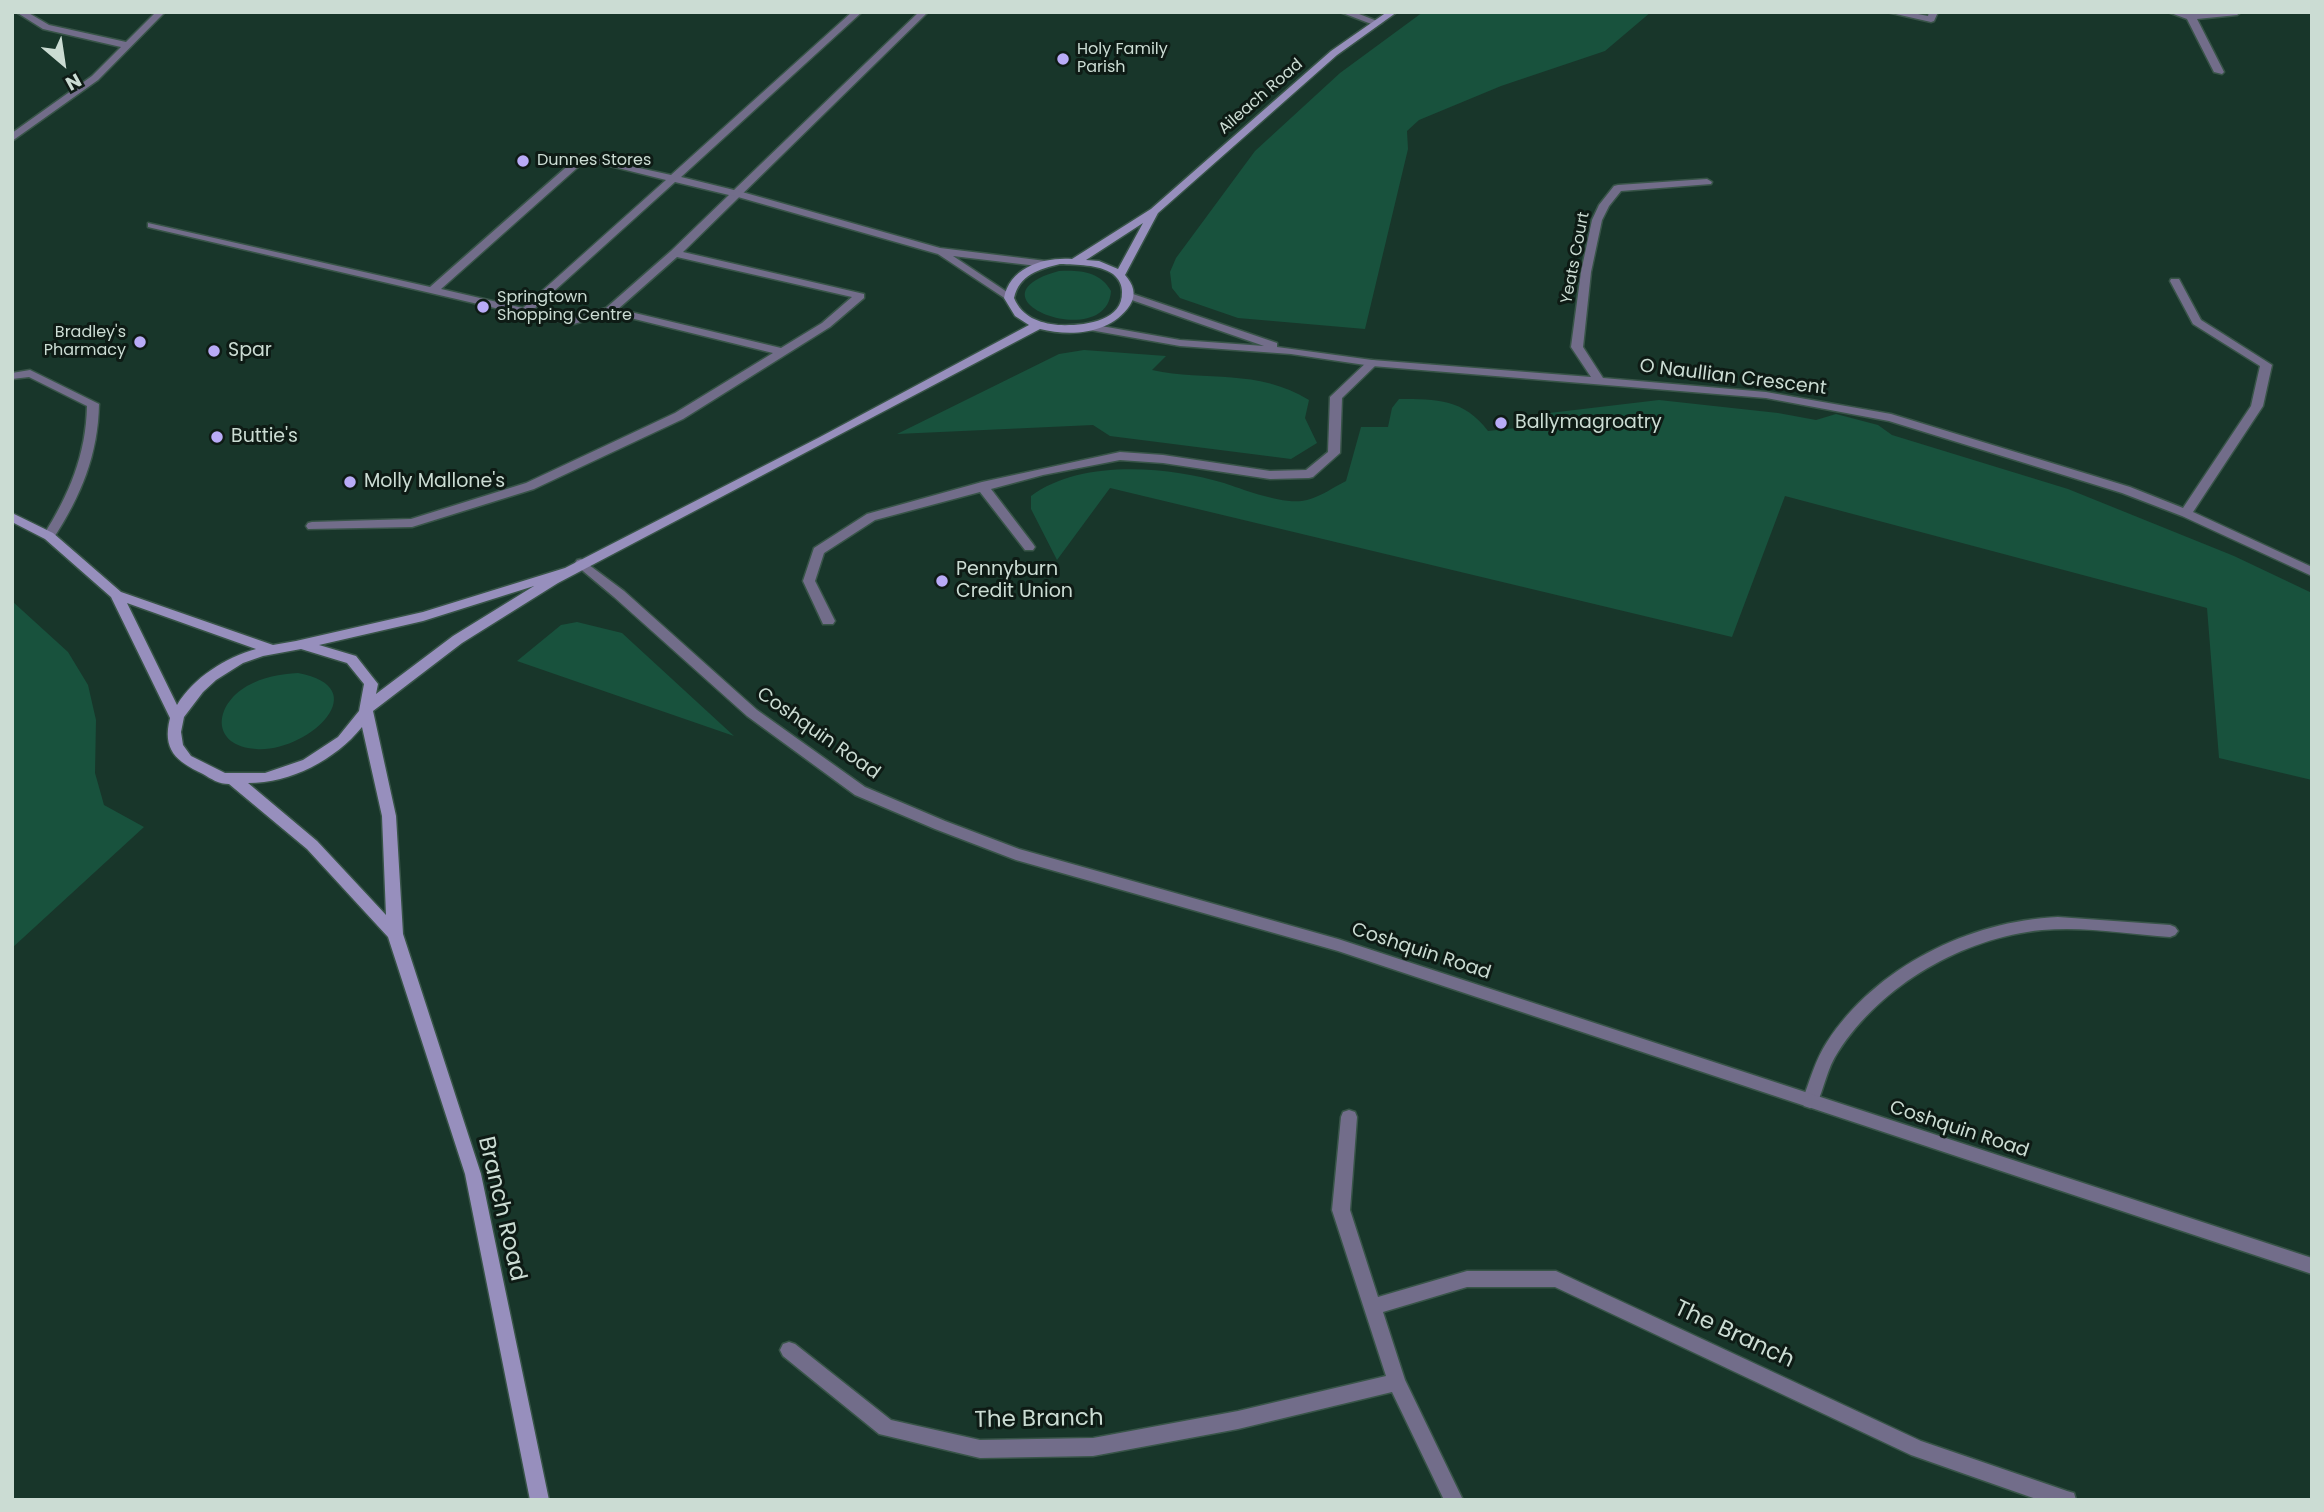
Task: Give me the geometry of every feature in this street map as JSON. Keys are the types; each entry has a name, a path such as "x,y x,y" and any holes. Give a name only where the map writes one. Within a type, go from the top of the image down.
{"street":[{"path":"20,12 46,27 126,45"},
{"path":"12,138 95,78 161,12"},
{"path":"525,313 858,12"},
{"path":"152,225 525,313 573,321 610,310 674,253 924,12"},
{"path":"1344,12 1377,23"},
{"name":"Aileach Road","path":"1076,261 1154,211 1334,53 1392,12"},
{"path":"1891,12 1931,19 1934,12"},
{"path":"2172,12 2191,17 2237,12"},
{"path":"2191,17 2219,72"},
{"path":"433,290 584,157 735,193 939,251 1046,264 1076,261 1101,265 1120,275 1129,288 1130,296 1119,314 1090,327 1073,330 1038,325 1017,314 1009,298 939,251"},
{"name":"Yeats Court","path":"1598,380 1577,347 1586,272 1597,220 1604,205 1618,188 1707,182"},
{"name":"Aileach Road","path":"1120,275 1154,211"},
{"path":"312,526 412,523 530,486 679,416 826,324 860,296 674,253"},
{"path":"1009,298 1018,278 1046,264"},
{"path":"2175,281 2197,322 2266,365 2257,406 2186,513"},
{"name":"O Naullian Crescent","path":"1130,296 1291,351"},
{"path":"610,310 782,352"},
{"path":"367,711 443,648 564,572 832,436 1038,325"},
{"name":"O Naullian Crescent","path":"1090,327 1180,342 1291,351 1372,363 1766,395 1891,418 2126,490 2186,513 2312,572"},
{"path":"828,621 809,581 818,551 871,517 982,486 1120,456 1163,459 1270,475 1309,474 1334,453 1336,397 1372,363"},
{"path":"12,376 30,373 93,404 94,428 86,462 69,507 49,536"},
{"path":"982,486 1029,547"},
{"path":"12,517 49,536 116,595 270,649"},
{"name":"Coshquin Road","path":"581,563 620,594 752,713 860,792 1016,854 1338,945 2312,1266"},
{"path":"302,645 331,649 354,659 367,674 372,693 367,711 352,735 329,754 299,768 266,778 233,779 205,772 184,759 175,740 177,718 189,696 210,676 238,660 270,649 302,645 407,621 564,572"},
{"path":"116,595 177,718"},
{"name":"Branch Road","path":"367,711 389,816 394,934 474,1174 540,1500"},
{"name":"Branch Road","path":"233,779 312,845 394,934"},
{"path":"1810,1101 1832,1048 1866,1006 1903,977 1944,952 1988,935 2042,924 2170,931"},
{"path":"1349,1118 1341,1210 1397,1382 1454,1500"},
{"name":"The Branch","path":"1373,1307 1467,1279 1556,1279 1918,1449 2067,1500"},
{"name":"The Branch","path":"789,1350 886,1428 980,1449 1093,1447 1238,1420 1397,1382"}],"green space":[{"path":"1423,12 1651,12 1605,51 1501,86 1419,120 1407,131 1408,149 1365,329 1238,318 1180,298 1172,288 1170,272 1176,258 1255,151 1340,73"},
{"path":"1059,271 1088,273 1101,279 1111,291 1104,309 1087,318 1067,319 1046,315 1031,306 1025,294 1033,282"},
{"path":"1084,350 1166,356 1152,370 1251,380 1290,390 1309,400 1305,418 1317,443 1291,459 1110,436 1093,425 897,434 1059,354"},
{"path":"1399,399 1449,403 1469,412 1488,431 1554,424 1549,413 1659,400 1778,413 1816,420 1836,414 1878,425 1892,435 2068,489 2234,556 2312,593 2312,780 2219,758 2207,608 1785,496 1732,637 1110,488 1057,560 1031,509 1031,496 1051,484 1074,476 1125,469 1202,477 1288,501 1312,499 1346,481 1361,427 1388,427 1392,408"},
{"path":"12,601 68,652 88,685 96,720 95,773 104,805 144,827 12,948"},
{"path":"577,622 622,633 734,736 517,661 561,625"},
{"path":"298,673 321,681 332,692 333,705 326,718 313,731 276,747 256,749 231,741 224,733 223,714 236,694 259,680"}],"place":[{"name":"Holy Family Parish","path":"1063,59"},
{"name":"Dunnes Stores","path":"523,161"},
{"name":"Springtown Shopping Centre","path":"483,307"},
{"name":"Bradley's Pharmacy","path":"140,342"},
{"name":"Spar","path":"214,351"},
{"name":"Ballymagroatry","path":"1501,423"},
{"name":"Buttie's","path":"217,437"},
{"name":"Molly Mallone's","path":"350,482"},
{"name":"Pennyburn Credit Union","path":"942,581"}]}
